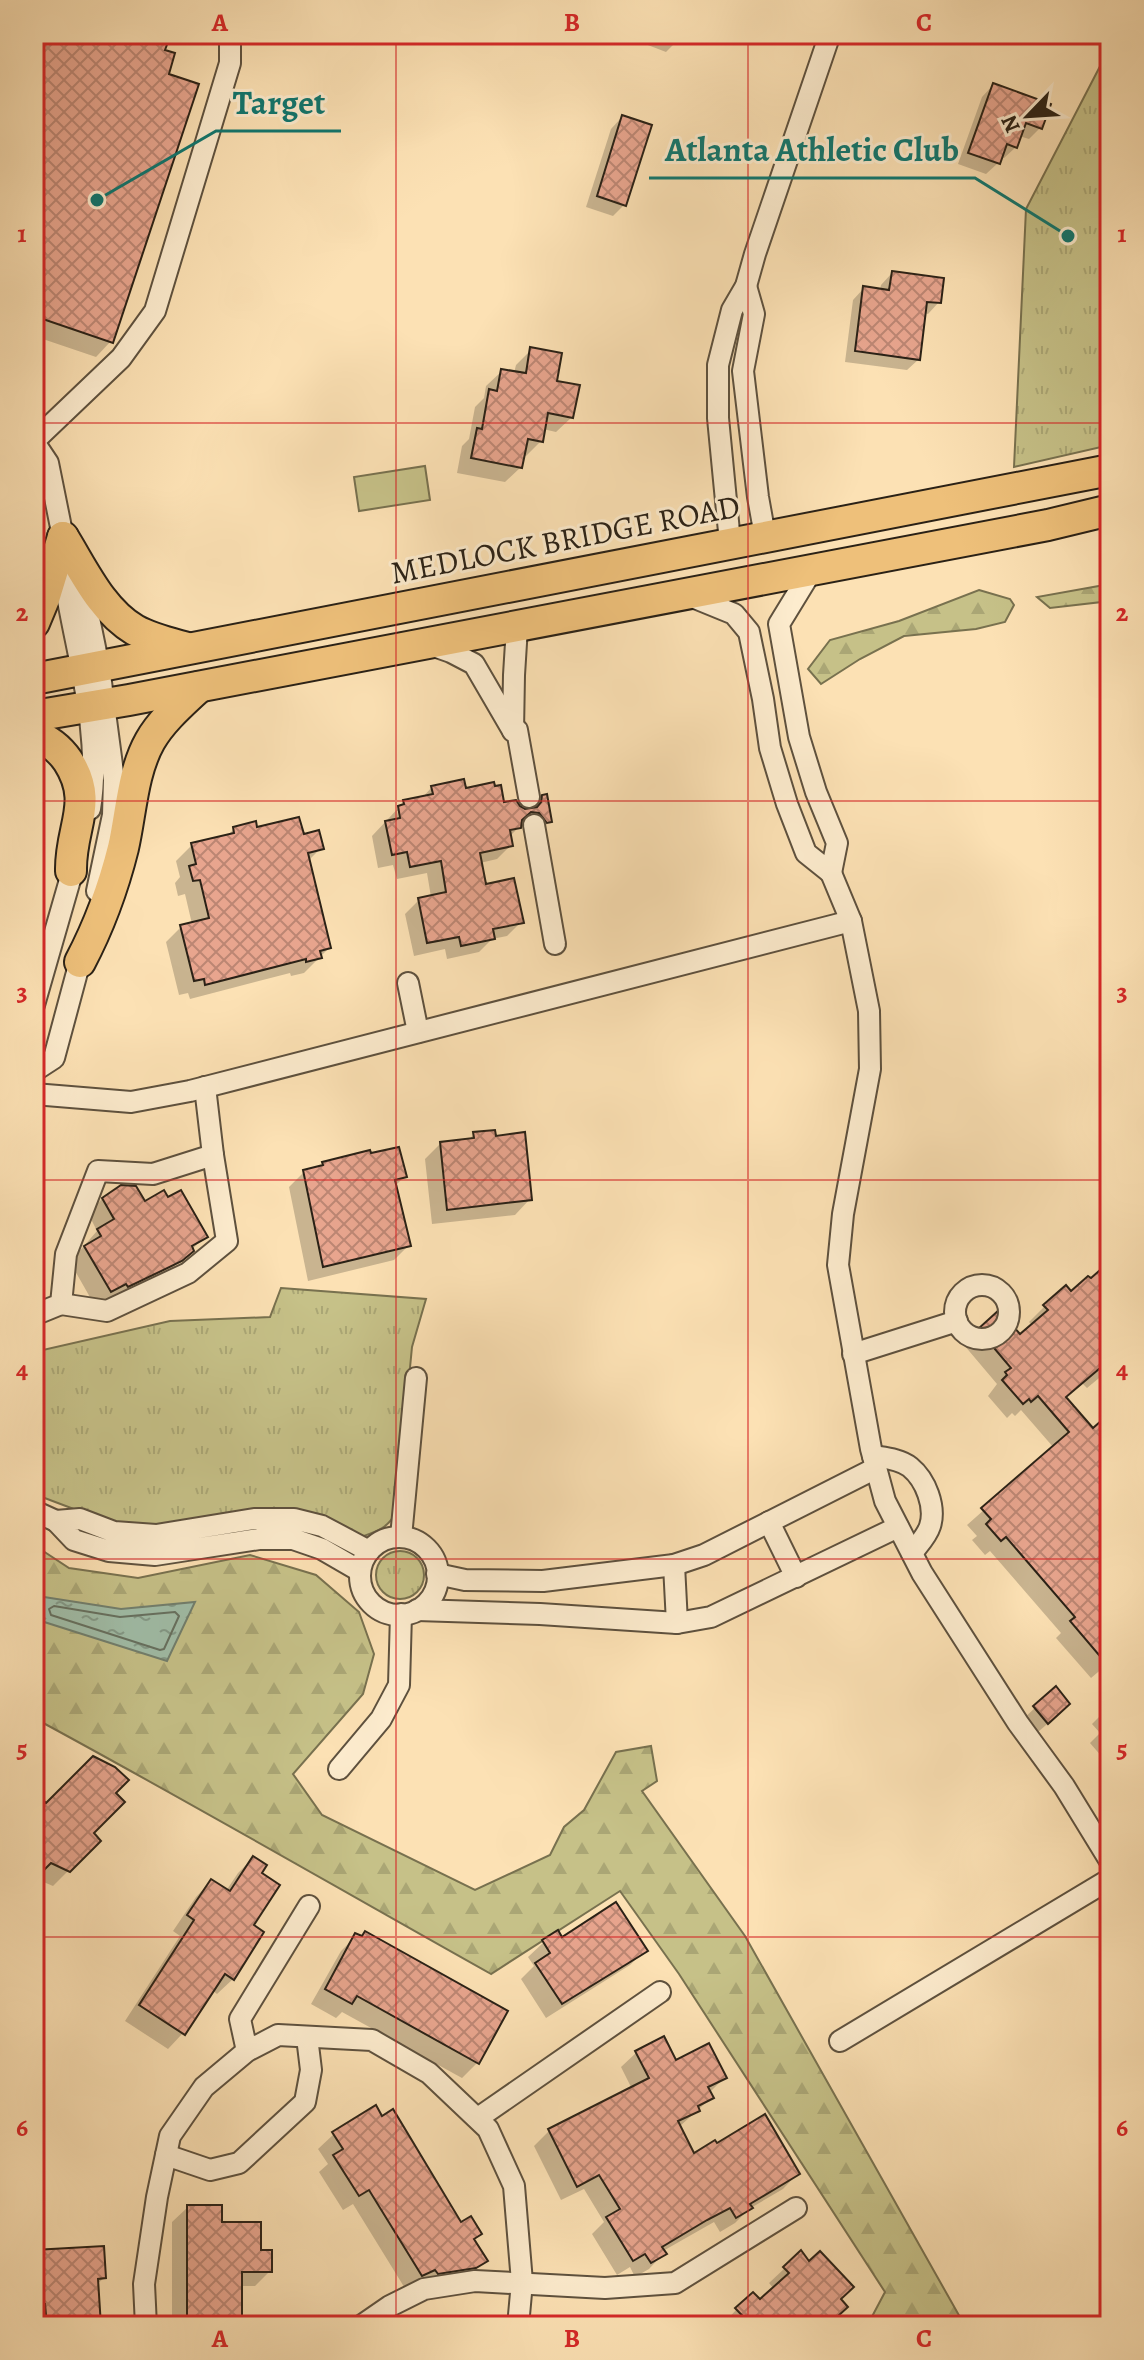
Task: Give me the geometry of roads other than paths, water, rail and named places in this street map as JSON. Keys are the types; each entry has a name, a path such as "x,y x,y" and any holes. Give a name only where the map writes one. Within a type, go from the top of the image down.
{"highway":[{"name":"MEDLOCK BRIDGE ROAD","path":"34,679 1110,470"},
{"path":"34,716 517,627 1048,525 1110,510"},
{"path":"34,623 63,537"},
{"path":"63,537 99,596 133,629 192,650"},
{"path":"80,962 99,926 122,848 137,775 149,742 167,718 199,687"},
{"path":"34,735 60,750 80,785 80,812 71,848 71,871"}],"street":[{"path":"34,1071 54,1058 80,962 113,815 114,780 95,706 82,584 70,572 48,463 34,442 121,358 155,311 230,63 230,34"},
{"path":"730,542 718,418 718,365 732,310 746,286 830,34"},
{"path":"746,286 754,314 743,371 765,536"},
{"path":"812,570 779,624 799,737 816,792 837,843 831,873"},
{"path":"685,594 734,614 749,632 770,748 796,829 806,853 831,873 851,921 869,1011 870,1069 843,1214 838,1265 874,1462 885,1501 922,1573 1018,1723 1064,1786 1110,1861"},
{"path":"428,644 474,664 513,731 517,627"},
{"path":"763,699 791,693"},
{"path":"34,1005 71,871 88,823 95,706"},
{"path":"517,730 529,797"},
{"path":"534,825 555,944"},
{"path":"34,1094 131,1102 205,1087 851,921"},
{"path":"408,983 418,1032"},
{"path":"34,1315 61,1304 107,1311 188,1273 227,1241 205,1087"},
{"path":"61,1304 66,1254 98,1171 153,1174 213,1155"},
{"path":"853,1354 957,1321"},
{"path":"401,1537 416,1378"},
{"path":"437,1574 465,1580 543,1581 674,1565 704,1555 769,1522 874,1462 894,1459 910,1467 925,1487 933,1510 930,1529 912,1553"},
{"path":"34,1511 56,1521 74,1540 109,1551 155,1555 259,1539 293,1539 322,1549 360,1571"},
{"path":"56,1521 80,1519 114,1532 156,1535 254,1519 294,1519 322,1526 369,1551"},
{"path":"769,1522 796,1577"},
{"path":"409,1612 423,1607 433,1595 438,1581 437,1565 430,1552 418,1542 401,1537 389,1538 369,1551 360,1571 368,1600 380,1610 394,1614 540,1614 677,1623 711,1617 898,1527"},
{"path":"674,1565 677,1623"},
{"path":"339,1769 381,1719 399,1685 409,1612"},
{"path":"840,2041 1110,1879"},
{"path":"247,2051 240,2019 309,1906"},
{"path":"478,2118 660,1992"},
{"path":"146,2326 144,2284 170,2136 204,2087 247,2051 278,2035 372,2040 429,2073 488,2129 514,2186 522,2282 518,2326"},
{"path":"166,2155 210,2170 239,2163 305,2102 311,2070 307,2037"},
{"path":"361,2326 390,2306 424,2289 475,2281 605,2288 675,2283 796,2208"}],"water":[{"path":"44,1597 121,1609 195,1602 167,1661 38,1620"}],"place":[{"name":"Target","path":"97,200"},
{"name":"Atlanta Athletic Club","path":"1068,236"}]}
